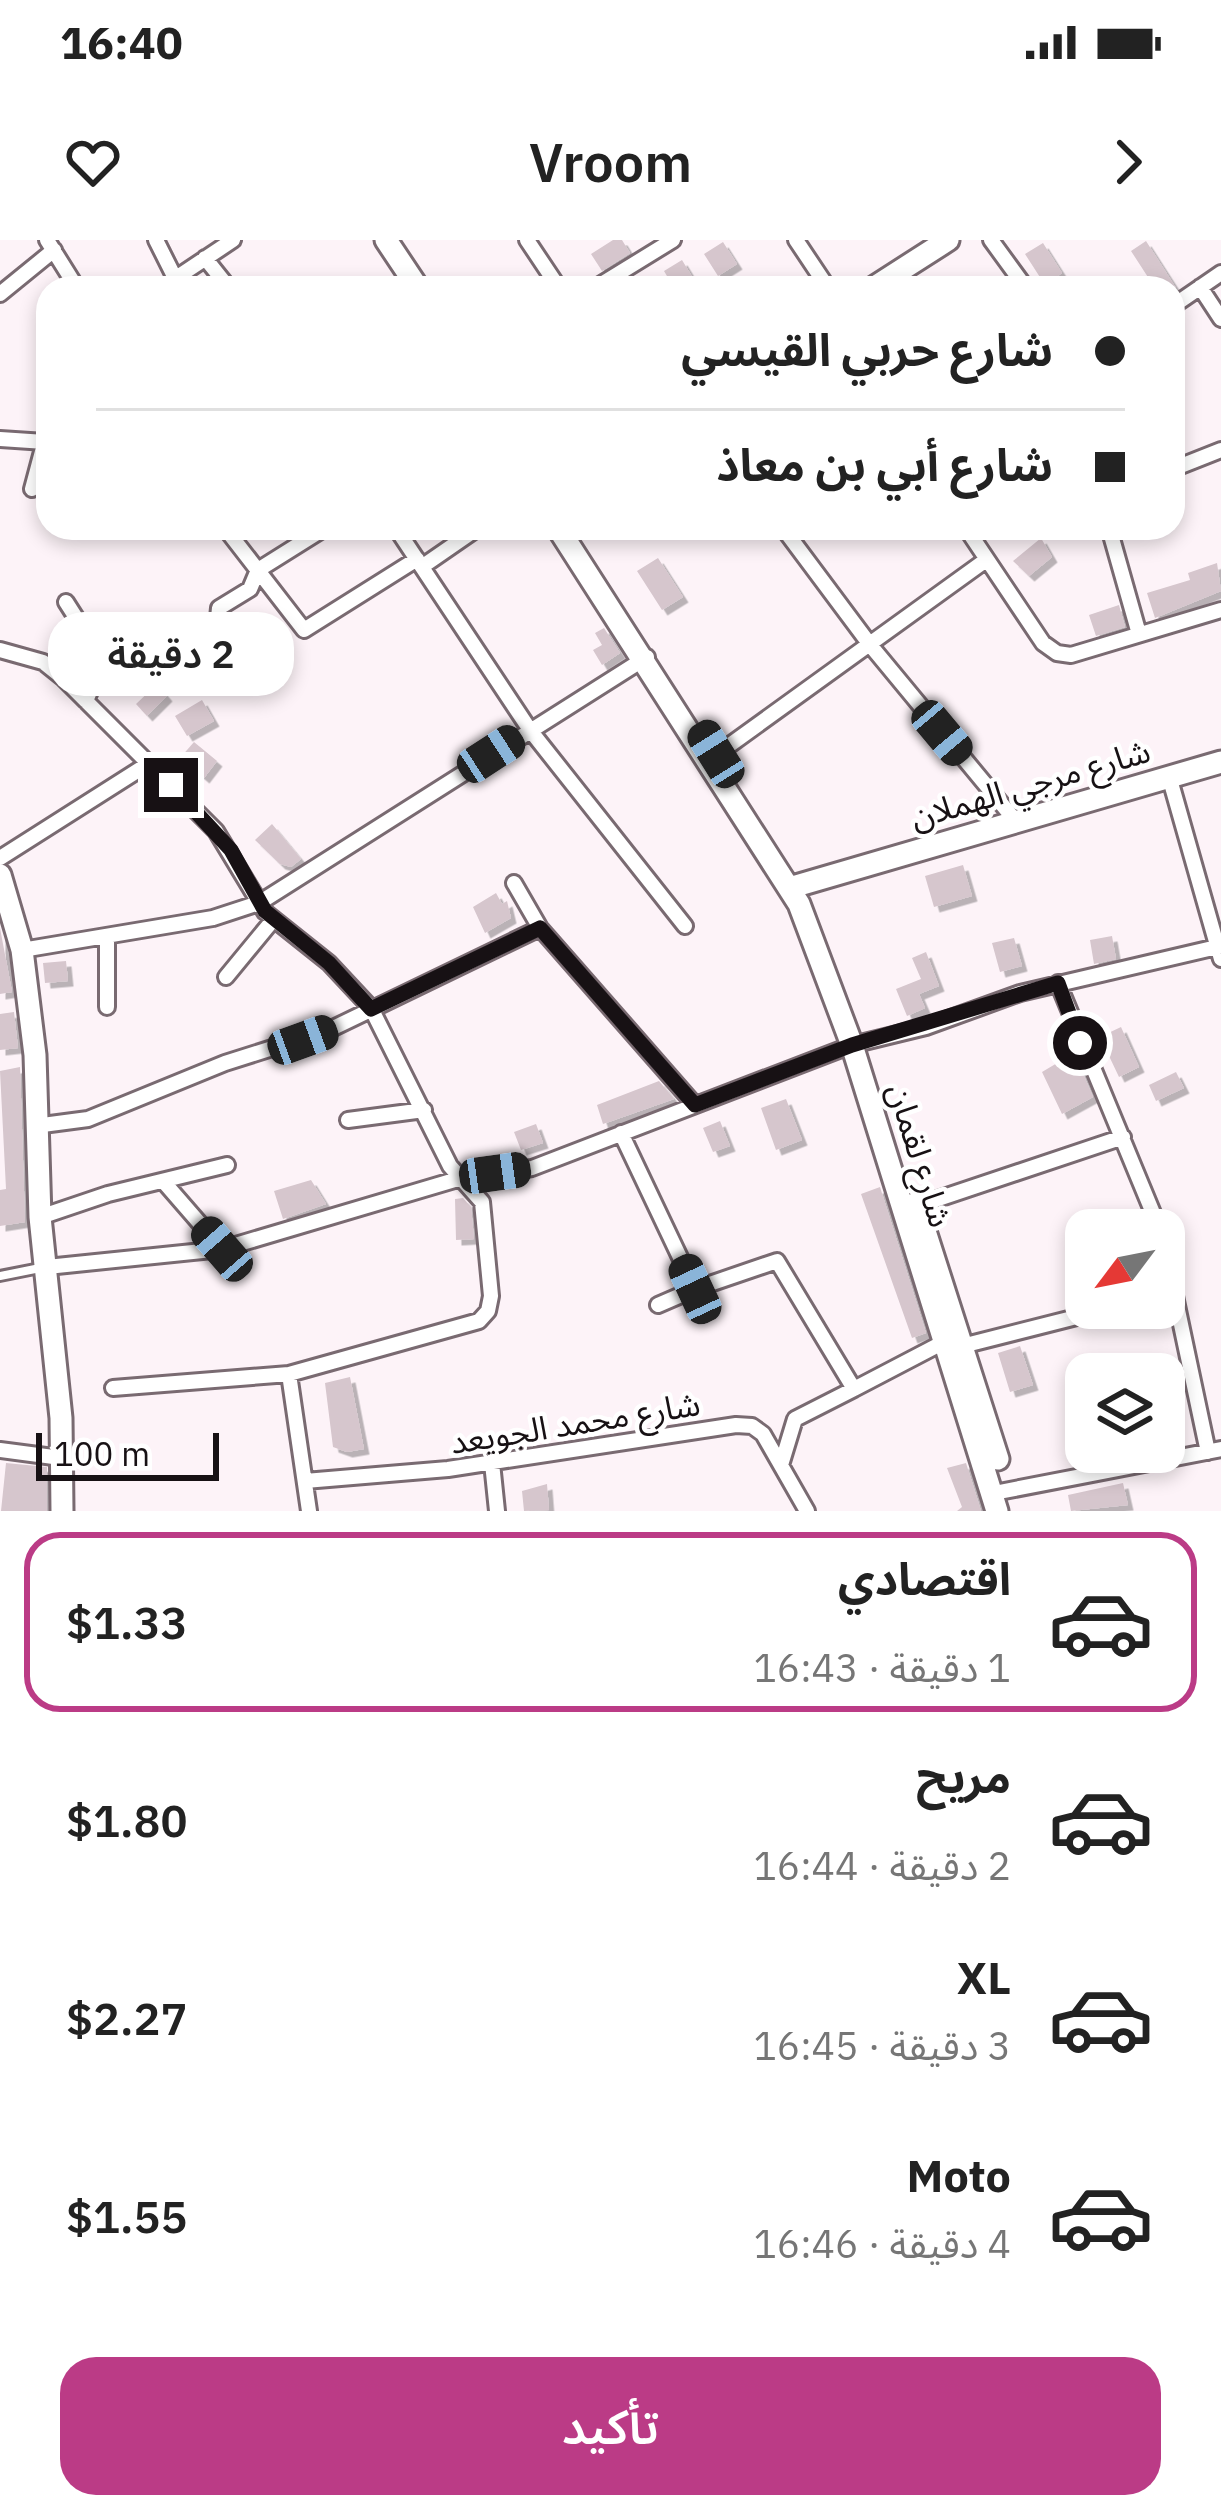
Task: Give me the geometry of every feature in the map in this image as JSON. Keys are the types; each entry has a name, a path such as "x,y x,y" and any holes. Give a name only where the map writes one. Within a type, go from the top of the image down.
{"street":[{"path":"156,240 174,276"},
{"path":"178,276 233,240"},
{"path":"376,240 398,276"},
{"path":"386,240 410,276"},
{"path":"527,240 551,276"},
{"path":"614,276 673,240"},
{"path":"796,240 820,276"},
{"path":"892,276 948,240"},
{"path":"991,240 1017,276"},
{"path":"0,294 50,245 69,276"},
{"path":"205,258 219,276"},
{"path":"1185,297 1221,273"},
{"path":"1200,286 1221,319"},
{"path":"0,439 36,436"},
{"path":"1185,464 1221,450"},
{"path":"32,489 36,474"},
{"path":"234,540 304,630 458,540"},
{"path":"240,653 218,617 219,608 250,589 258,570 307,540"},
{"path":"404,540 530,730 685,926"},
{"name":"شارع لقمان","path":"566,540 713,757 798,894 917,1206 953,1344"},
{"name":"شارع لقمان","path":"578,540 647,657"},
{"path":"792,540 871,646 1014,818"},
{"path":"974,540 1043,643 1057,653 1072,655 1221,610"},
{"path":"1112,540 1139,634"},
{"path":"713,757 986,560"},
{"path":"66,602 103,660 86,701"},
{"path":"0,650 44,662 86,701 224,841 273,920 329,963 371,1009 458,1179 476,1192 485,1211 488,1311 464,1328 289,1373 113,1388"},
{"path":"22,950 227,915 260,904 647,657"},
{"name":"شارع مرجي الهملان","path":"798,894 1014,818 1221,762"},
{"path":"0,858 148,764"},
{"path":"47,1267 222,1249 458,1179 532,1168 857,1044 1058,983 1220,951 1169,776"},
{"path":"1,883 22,950 35,1055 40,1217 62,1511"},
{"path":"514,883 540,928 695,1105"},
{"path":"226,977 273,920"},
{"path":"35,1126 88,1119 225,1063 329,1030 540,928"},
{"path":"107,936 107,1007"},
{"path":"1058,983 1152,1209"},
{"name":"شارع لقمان","path":"857,1044 1001,1502"},
{"path":"348,1120 424,1110"},
{"path":"621,1133 695,1289"},
{"path":"917,1206 1123,1137"},
{"path":"40,1217 227,1165"},
{"path":"163,1180 222,1249"},
{"path":"658,1306 777,1261 854,1389"},
{"path":"781,1465 795,1419 953,1344 1065,1319"},
{"path":"1001,1502 1214,1451 1180,1329"},
{"path":"289,1373 309,1511"},
{"name":"شارع محمد الجويعد","path":"305,1481 492,1462 736,1425 752,1426 763,1434 807,1511"},
{"path":"0,1450 61,1458"},
{"path":"492,1462 497,1511"}],"lane":[{"path":"0,1276 47,1267"}],"building":[{"path":"613,240 622,240 630,253 602,271 591,254"},
{"path":"1146,241 1168,276 1147,276 1131,251"},
{"path":"723,242 737,264 718,276 704,254"},
{"path":"1043,243 1062,273 1039,276 1025,254"},
{"path":"682,260 692,276 667,276 664,271"},
{"path":"1039,540 1052,557 1029,576 1013,561"},
{"path":"658,558 683,597 662,610 637,571"},
{"path":"1217,563 1221,591 1155,618 1147,593 1190,580 1188,573"},
{"path":"1119,605 1125,627 1096,636 1089,615"},
{"path":"604,628 620,653 602,665 593,650 602,645 595,633"},
{"path":"157,684 167,696 147,716 136,704"},
{"path":"202,700 214,721 187,736 175,716"},
{"path":"194,742 217,761 204,778 180,758"},
{"path":"272,824 301,859 291,867 280,864 255,840"},
{"path":"963,865 972,896 934,907 925,876"},
{"path":"496,893 502,904 507,901 511,918 485,933 473,907"},
{"path":"0,928 12,992 0,994"},
{"path":"1112,936 1116,959 1094,964 1090,940"},
{"path":"1014,938 1022,966 1000,972 992,943"},
{"path":"926,952 939,986 919,994 925,1008 907,1016 896,989 921,979 912,958"},
{"path":"66,961 68,981 45,983 43,963"},
{"path":"14,1012 18,1048 0,1050 0,1014"},
{"path":"1121,1027 1139,1067 1119,1077 1100,1037"},
{"path":"1074,1053 1093,1097 1062,1114 1042,1072"},
{"path":"20,1067 25,1222 0,1226 0,1190 6,1189 0,1071"},
{"path":"1176,1072 1184,1088 1156,1101 1149,1085"},
{"path":"659,1081 674,1099 603,1124 597,1105"},
{"path":"786,1099 802,1140 776,1150 761,1108"},
{"path":"720,1121 730,1146 713,1152 703,1128"},
{"path":"536,1124 543,1143 521,1150 514,1132"},
{"path":"311,1180 326,1204 283,1219 274,1191"},
{"path":"880,1187 926,1333 912,1338 861,1194"},
{"path":"463,1198 471,1207 474,1239 456,1240 455,1199"},
{"path":"1020,1346 1033,1385 1010,1392 998,1353"},
{"path":"350,1377 364,1449 347,1452 333,1447 325,1383"},
{"path":"6,1463 47,1467 47,1511 1,1511"},
{"path":"966,1463 981,1511 957,1511 962,1507 947,1468"},
{"path":"1123,1483 1128,1505 1071,1511 1068,1495"},
{"path":"547,1484 549,1510 524,1511 522,1491"}],"route":[{"path":"171,785 231,850 273,920 329,963 371,1009 540,928 695,1105 852,1045 926,1027 1058,983 1080,1043"}]}
